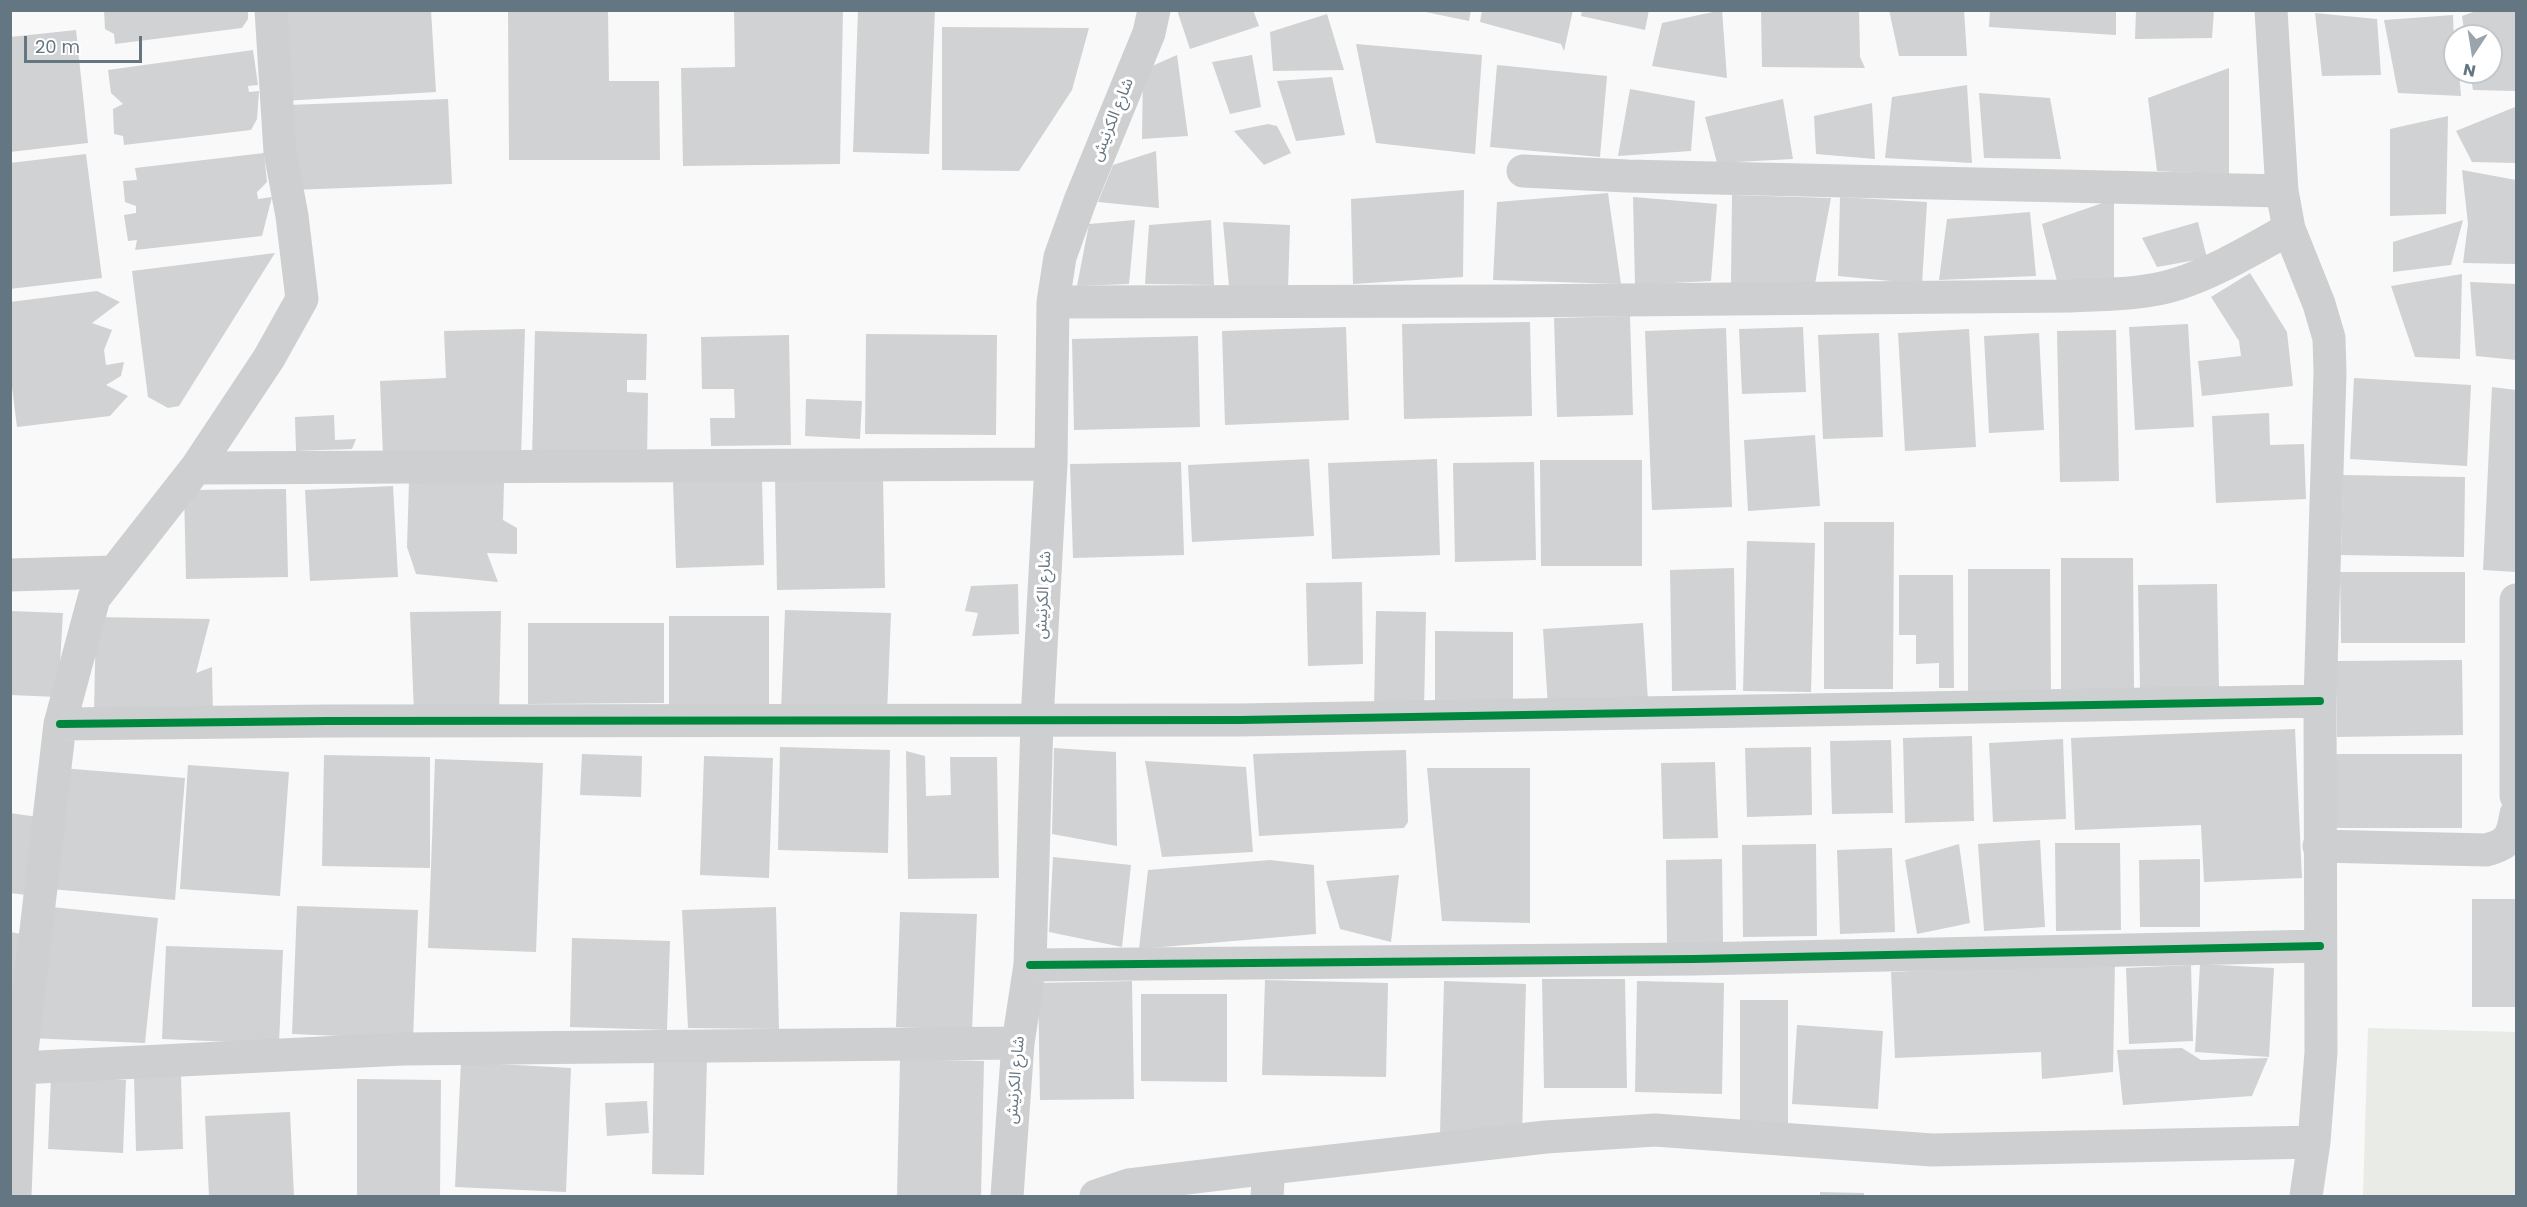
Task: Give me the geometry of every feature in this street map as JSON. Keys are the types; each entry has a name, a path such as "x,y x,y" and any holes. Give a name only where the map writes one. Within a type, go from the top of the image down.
{"street":[{"path":"15,1197 20,1068 60,724 94,598 196,468 269,358 303,299 292,216 280,152 271,10"},
{"name":"شارع الكرنيش","path":"1007,1197 1018,1043 1030,965 1037,720 1051,464 1053,302 1060,257 1080,201 1149,33 1154,10"},
{"path":"2271,10 2282,192 2289,229 2319,304 2329,338 2330,373 2320,701 2321,1052 2314,1142 2306,1197"},
{"path":"1523,171 1627,176 2282,192"},
{"path":"1053,302 2082,296 2128,293 2175,284 2219,267 2289,229"},
{"path":"196,468 1051,464"},
{"path":"10,575 113,572"},
{"path":"2517,600 2517,796"},
{"path":"60,724 326,721 1252,720 2320,701"},
{"path":"2319,846 2486,850 2503,846 2515,827"},
{"path":"1030,965 1705,958 2320,946"},
{"path":"20,1068 403,1049 1018,1043"},
{"path":"1096,1197 1129,1185 1268,1182 1546,1137 1655,1130 1932,1150 2314,1142"}],"shaded area":[{"path":"2368,1028 2516,1032 2516,1196 2363,1196"}],"building":[{"path":"104,10 248,10 248,19 242,28 115,44 114,34 105,29"},
{"path":"277,10 431,10 436,92 283,101"},
{"path":"508,10 608,10 609,81 659,81 660,160 509,160"},
{"path":"734,10 843,10 840,164 683,166 681,68 735,67"},
{"path":"858,10 935,10 929,154 853,152"},
{"path":"1177,10 1253,10 1259,26 1190,49"},
{"path":"1416,10 1471,10 1469,21"},
{"path":"1482,10 1573,10 1564,51 1561,44 1480,22"},
{"path":"1582,10 1649,10 1645,30 1581,16"},
{"path":"1722,10 1727,78 1652,66 1662,23"},
{"path":"1761,10 1859,10 1860,57 1865,68 1762,67"},
{"path":"1889,10 1964,10 1967,56 1899,56"},
{"path":"1990,10 2116,10 2116,35 1989,27"},
{"path":"2136,10 2214,10 2212,38 2135,39"},
{"path":"2479,10 2516,10 2516,91 2473,90 2472,84 2503,84 2503,24 2463,24 2462,16"},
{"path":"2315,13 2377,19 2381,75 2322,76"},
{"path":"1327,14 1344,70 1273,71 1270,32"},
{"path":"2453,15 2453,24 2443,24 2443,84 2460,84 2461,96 2398,93 2384,20"},
{"path":"942,27 1089,28 1072,90 1019,171 942,170"},
{"path":"76,30 88,143 10,152 10,37"},
{"path":"1356,44 1482,55 1475,154 1376,143"},
{"path":"253,50 258,85 248,86 249,92 259,91 257,119 251,130 124,145 123,136 114,134 113,109 123,104 111,93 108,70"},
{"path":"1177,55 1188,136 1142,139 1143,70"},
{"path":"1252,55 1261,107 1230,114 1212,62"},
{"path":"1497,65 1607,76 1600,157 1490,147"},
{"path":"2229,68 2229,175 2157,171 2148,98"},
{"path":"1332,77 1345,135 1296,141 1277,81"},
{"path":"1967,85 1972,163 1885,158 1892,97"},
{"path":"1630,89 1695,101 1691,151 1618,156"},
{"path":"1979,93 2050,98 2061,159 1984,158"},
{"path":"448,99 452,184 291,190 287,105"},
{"path":"1783,99 1793,159 1717,163 1705,117"},
{"path":"1872,103 1875,159 1816,154 1814,116"},
{"path":"2515,107 2516,163 2472,162 2456,131"},
{"path":"2448,116 2446,214 2390,216 2390,129"},
{"path":"1268,124 1277,126 1291,153 1264,165 1234,131"},
{"path":"1156,151 1159,208 1098,202 1113,165"},
{"path":"264,153 267,182 257,192 258,199 272,197 262,236 135,250 137,240 128,241 124,215 136,213 136,206 125,202 123,181 137,180 135,168"},
{"path":"86,154 102,278 10,289 10,163"},
{"path":"2462,170 2516,180 2516,264 2463,263 2468,224"},
{"path":"1464,190 1463,277 1353,284 1351,199"},
{"path":"1608,193 1621,284 1493,280 1497,202"},
{"path":"1732,195 1831,198 1814,289 1731,283"},
{"path":"1633,197 1717,204 1711,281 1635,285"},
{"path":"1840,197 1927,202 1922,284 1838,276"},
{"path":"2114,199 2114,278 2057,281 2042,224"},
{"path":"2030,212 2036,276 1939,280 1947,219"},
{"path":"1135,220 1129,284 1077,286 1089,224"},
{"path":"1211,220 1214,285 1145,284 1149,225"},
{"path":"2463,220 2451,265 2393,272 2393,242"},
{"path":"1223,222 1290,225 1288,289 1229,286"},
{"path":"2198,222 2207,258 2157,267 2142,238"},
{"path":"275,253 179,406 168,408 148,397 132,271"},
{"path":"2250,273 2287,332 2293,386 2202,396 2198,361 2241,356 2239,341 2211,297"},
{"path":"2462,274 2460,359 2415,357 2391,286"},
{"path":"2470,282 2516,284 2516,360 2476,356"},
{"path":"97,291 120,302 92,323 112,330 104,350 106,365 124,362 121,376 106,385 128,396 110,416 17,427 10,371 10,302"},
{"path":"1630,316 1633,415 1557,417 1554,318"},
{"path":"1530,322 1532,416 1404,419 1402,324"},
{"path":"2188,324 2194,427 2135,430 2129,327"},
{"path":"1346,327 1349,420 1225,425 1222,331"},
{"path":"1803,327 1806,392 1742,394 1739,329"},
{"path":"1726,328 1732,507 1652,510 1645,331"},
{"path":"525,329 521,457 383,456 380,381 446,378 444,331"},
{"path":"1969,329 1976,447 1905,451 1898,333"},
{"path":"2116,330 2119,481 2060,482 2057,331"},
{"path":"535,331 647,334 646,380 627,380 627,392 648,393 647,462 532,459"},
{"path":"1879,333 1883,437 1823,439 1818,335"},
{"path":"2039,333 2044,430 1989,433 1984,336"},
{"path":"866,334 997,335 996,435 865,434"},
{"path":"789,335 791,445 711,446 710,418 735,418 734,389 702,389 701,337"},
{"path":"1198,336 1200,427 1074,430 1072,339"},
{"path":"2354,378 2471,385 2467,466 2350,459"},
{"path":"2492,387 2516,390 2516,572 2483,570"},
{"path":"806,399 862,401 860,439 805,436"},
{"path":"2269,413 2270,445 2304,444 2306,499 2216,503 2212,416"},
{"path":"334,415 335,440 356,439 352,449 296,451 295,417"},
{"path":"1815,435 1820,506 1748,511 1744,440"},
{"path":"1309,459 1314,536 1192,542 1188,465"},
{"path":"1437,459 1440,555 1332,559 1328,463"},
{"path":"1540,460 1642,460 1642,566 1541,566"},
{"path":"1181,462 1184,555 1073,558 1070,464"},
{"path":"1534,462 1536,560 1455,562 1453,463"},
{"path":"883,474 885,588 777,590 775,477"},
{"path":"2343,475 2465,477 2464,557 2341,555"},
{"path":"762,479 764,565 676,568 673,481"},
{"path":"409,480 504,483 503,520 517,528 517,554 487,553 498,582 416,574 407,547"},
{"path":"393,486 398,577 310,581 305,490"},
{"path":"286,489 288,577 186,579 184,490"},
{"path":"1824,522 1894,522 1893,689 1824,689"},
{"path":"1747,541 1815,543 1811,692 1743,691"},
{"path":"2061,558 2133,558 2134,689 2061,689"},
{"path":"1734,568 1736,690 1672,691 1670,570"},
{"path":"1968,569 2050,569 2051,694 1968,694"},
{"path":"2340,572 2465,572 2465,643 2341,643"},
{"path":"1899,575 1953,575 1954,688 1939,688 1939,663 1916,664 1916,635 1899,635"},
{"path":"1362,582 1363,664 1308,666 1306,583"},
{"path":"1018,584 1019,634 972,636 978,613 965,611 971,586"},
{"path":"2217,584 2219,688 2140,690 2138,585"},
{"path":"785,610 891,613 887,714 781,711"},
{"path":"10,611 63,613 58,697 10,695"},
{"path":"501,611 499,716 414,714 410,612"},
{"path":"1376,611 1426,612 1424,710 1374,709"},
{"path":"669,616 769,616 769,716 669,715"},
{"path":"96,617 210,619 196,673 212,667 213,716 94,713"},
{"path":"528,623 664,623 664,703 528,704"},
{"path":"1643,623 1648,701 1548,707 1543,629"},
{"path":"1435,631 1513,632 1513,707 1435,706"},
{"path":"2462,660 2463,735 2337,737 2336,661"},
{"path":"2295,729 2302,878 2204,882 2201,825 2075,830 2071,738"},
{"path":"1972,736 1974,821 1905,823 1903,738"},
{"path":"2063,739 2066,819 1993,822 1989,743"},
{"path":"1891,740 1893,813 1832,814 1830,741"},
{"path":"780,747 890,750 888,853 778,850"},
{"path":"1811,747 1812,815 1747,817 1745,748"},
{"path":"1054,748 1116,752 1117,846 1052,834"},
{"path":"1406,750 1408,822 1404,828 1259,836 1253,754"},
{"path":"906,751 925,756 926,796 951,795 950,757 997,757 999,878 908,879"},
{"path":"582,754 642,756 641,797 580,795"},
{"path":"2336,754 2462,754 2462,828 2336,828"},
{"path":"324,755 430,757 430,868 322,866"},
{"path":"704,756 773,758 769,878 700,875"},
{"path":"435,759 543,763 536,952 428,948"},
{"path":"1145,761 1246,767 1253,852 1162,857"},
{"path":"1715,762 1718,838 1663,839 1661,763"},
{"path":"188,765 289,772 280,896 180,889"},
{"path":"61,768 185,778 175,900 51,889"},
{"path":"1427,768 1530,768 1530,923 1442,921"},
{"path":"10,813 45,818 35,896 10,893"},
{"path":"2040,840 2045,927 1984,931 1978,844"},
{"path":"2055,843 2120,843 2121,930 2056,931"},
{"path":"1816,844 1817,936 1743,937 1742,845"},
{"path":"1959,844 1970,923 1917,934 1905,860"},
{"path":"1892,848 1895,932 1840,934 1837,850"},
{"path":"1053,857 1131,865 1122,947 1049,932"},
{"path":"1722,859 1723,943 1667,944 1666,860"},
{"path":"2200,859 2200,927 2140,927 2139,860"},
{"path":"1270,860 1314,865 1316,934 1139,949 1148,870"},
{"path":"1399,875 1391,942 1340,929 1326,881"},
{"path":"2472,899 2516,899 2516,1007 2472,1007"},
{"path":"42,906 158,918 145,1043 28,1038"},
{"path":"297,906 418,910 413,1039 292,1034"},
{"path":"776,907 779,1029 688,1028 682,910"},
{"path":"900,912 977,914 972,1030 896,1027"},
{"path":"10,932 28,935 20,993 10,992"},
{"path":"572,938 670,941 667,1030 570,1027"},
{"path":"166,946 283,950 279,1044 162,1039"},
{"path":"2115,962 2113,1072 2042,1079 2041,1052 1895,1058 1891,972"},
{"path":"2200,964 2274,968 2269,1057 2195,1052"},
{"path":"2191,965 2193,1041 2129,1044 2126,968"},
{"path":"1542,979 1625,979 1627,1088 1544,1088"},
{"path":"1265,980 1388,983 1386,1077 1262,1075"},
{"path":"1132,981 1134,1099 1040,1100 1038,983"},
{"path":"1444,981 1526,984 1522,1136 1440,1134"},
{"path":"1637,981 1724,983 1722,1094 1635,1092"},
{"path":"1141,994 1227,994 1227,1082 1141,1081"},
{"path":"1740,1000 1788,1000 1788,1123 1740,1123"},
{"path":"1797,1025 1883,1031 1878,1109 1792,1104"},
{"path":"2182,1048 2201,1060 2268,1058 2252,1096 2123,1105 2117,1050"},
{"path":"654,1058 707,1059 704,1175 652,1174"},
{"path":"900,1059 984,1061 981,1196 897,1196"},
{"path":"461,1062 571,1068 566,1192 455,1187"},
{"path":"181,1075 183,1149 136,1151 134,1077"},
{"path":"51,1076 126,1080 123,1153 48,1149"},
{"path":"357,1079 441,1080 440,1196 357,1196"},
{"path":"647,1101 649,1133 607,1136 605,1103"},
{"path":"290,1112 294,1196 209,1196 205,1116"},
{"path":"1820,1192 1864,1193 1864,1196 1820,1196"}],"cycle path":[{"path":"60,724 326,721 1240,720 2320,701"},
{"path":"1030,965 1694,959 2320,946"}]}
